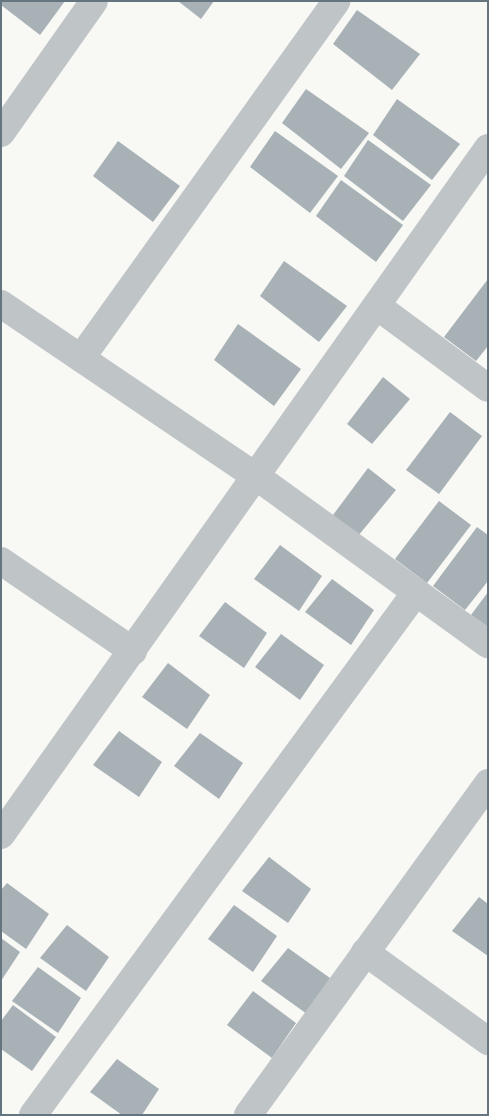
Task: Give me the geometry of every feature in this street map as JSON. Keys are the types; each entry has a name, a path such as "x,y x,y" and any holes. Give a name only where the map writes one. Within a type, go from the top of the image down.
{"street":[{"path":"1,133 94,1"},
{"path":"81,358 337,1"},
{"path":"1,835 11,802 133,651 488,148"},
{"path":"1,304 257,477 488,644"},
{"path":"377,306 488,388"},
{"path":"1,561 133,651"},
{"path":"33,1115 416,592"},
{"path":"248,1115 488,783"},
{"path":"365,952 488,1041"}],"building":[{"path":"1,1 65,1 40,35 1,5"},
{"path":"178,1 214,1 201,19"},
{"path":"357,10 420,54 392,90 333,44"},
{"path":"306,89 369,133 341,169 282,123"},
{"path":"397,99 460,144 432,180 373,135"},
{"path":"275,131 338,176 310,213 250,167"},
{"path":"368,140 431,185 403,221 344,176"},
{"path":"118,141 180,186 153,222 93,176"},
{"path":"341,180 403,225 376,262 316,216"},
{"path":"284,261 347,306 319,342 260,296"},
{"path":"488,279 488,346 476,361 444,337"},
{"path":"238,324 301,369 274,406 214,360"},
{"path":"383,377 410,399 372,444 347,424"},
{"path":"450,412 482,436 439,494 406,470"},
{"path":"368,468 396,490 358,536 333,515"},
{"path":"439,501 471,525 427,583 395,559"},
{"path":"477,527 488,535 488,581 465,610 433,586"},
{"path":"280,545 322,576 299,611 254,579"},
{"path":"332,579 374,610 351,645 305,612"},
{"path":"488,592 488,627 471,615"},
{"path":"225,602 267,633 244,668 199,636"},
{"path":"281,634 324,665 300,700 255,667"},
{"path":"168,663 210,695 187,729 142,697"},
{"path":"119,731 162,762 139,797 93,765"},
{"path":"200,733 243,763 219,799 174,766"},
{"path":"269,857 311,889 288,923 242,891"},
{"path":"7,883 49,914 26,949 1,931 1,890"},
{"path":"479,897 488,904 488,956 452,931"},
{"path":"234,905 277,936 253,972 208,939"},
{"path":"67,925 109,957 86,991 40,958"},
{"path":"1,938 20,952 1,981"},
{"path":"288,948 330,978 307,1014 261,981"},
{"path":"38,967 81,998 58,1033 12,1001"},
{"path":"253,991 296,1023 272,1058 227,1025"},
{"path":"13,1005 56,1037 32,1071 1,1049 1,1021"},
{"path":"117,1059 159,1089 142,1115 122,1115 90,1092"}]}
